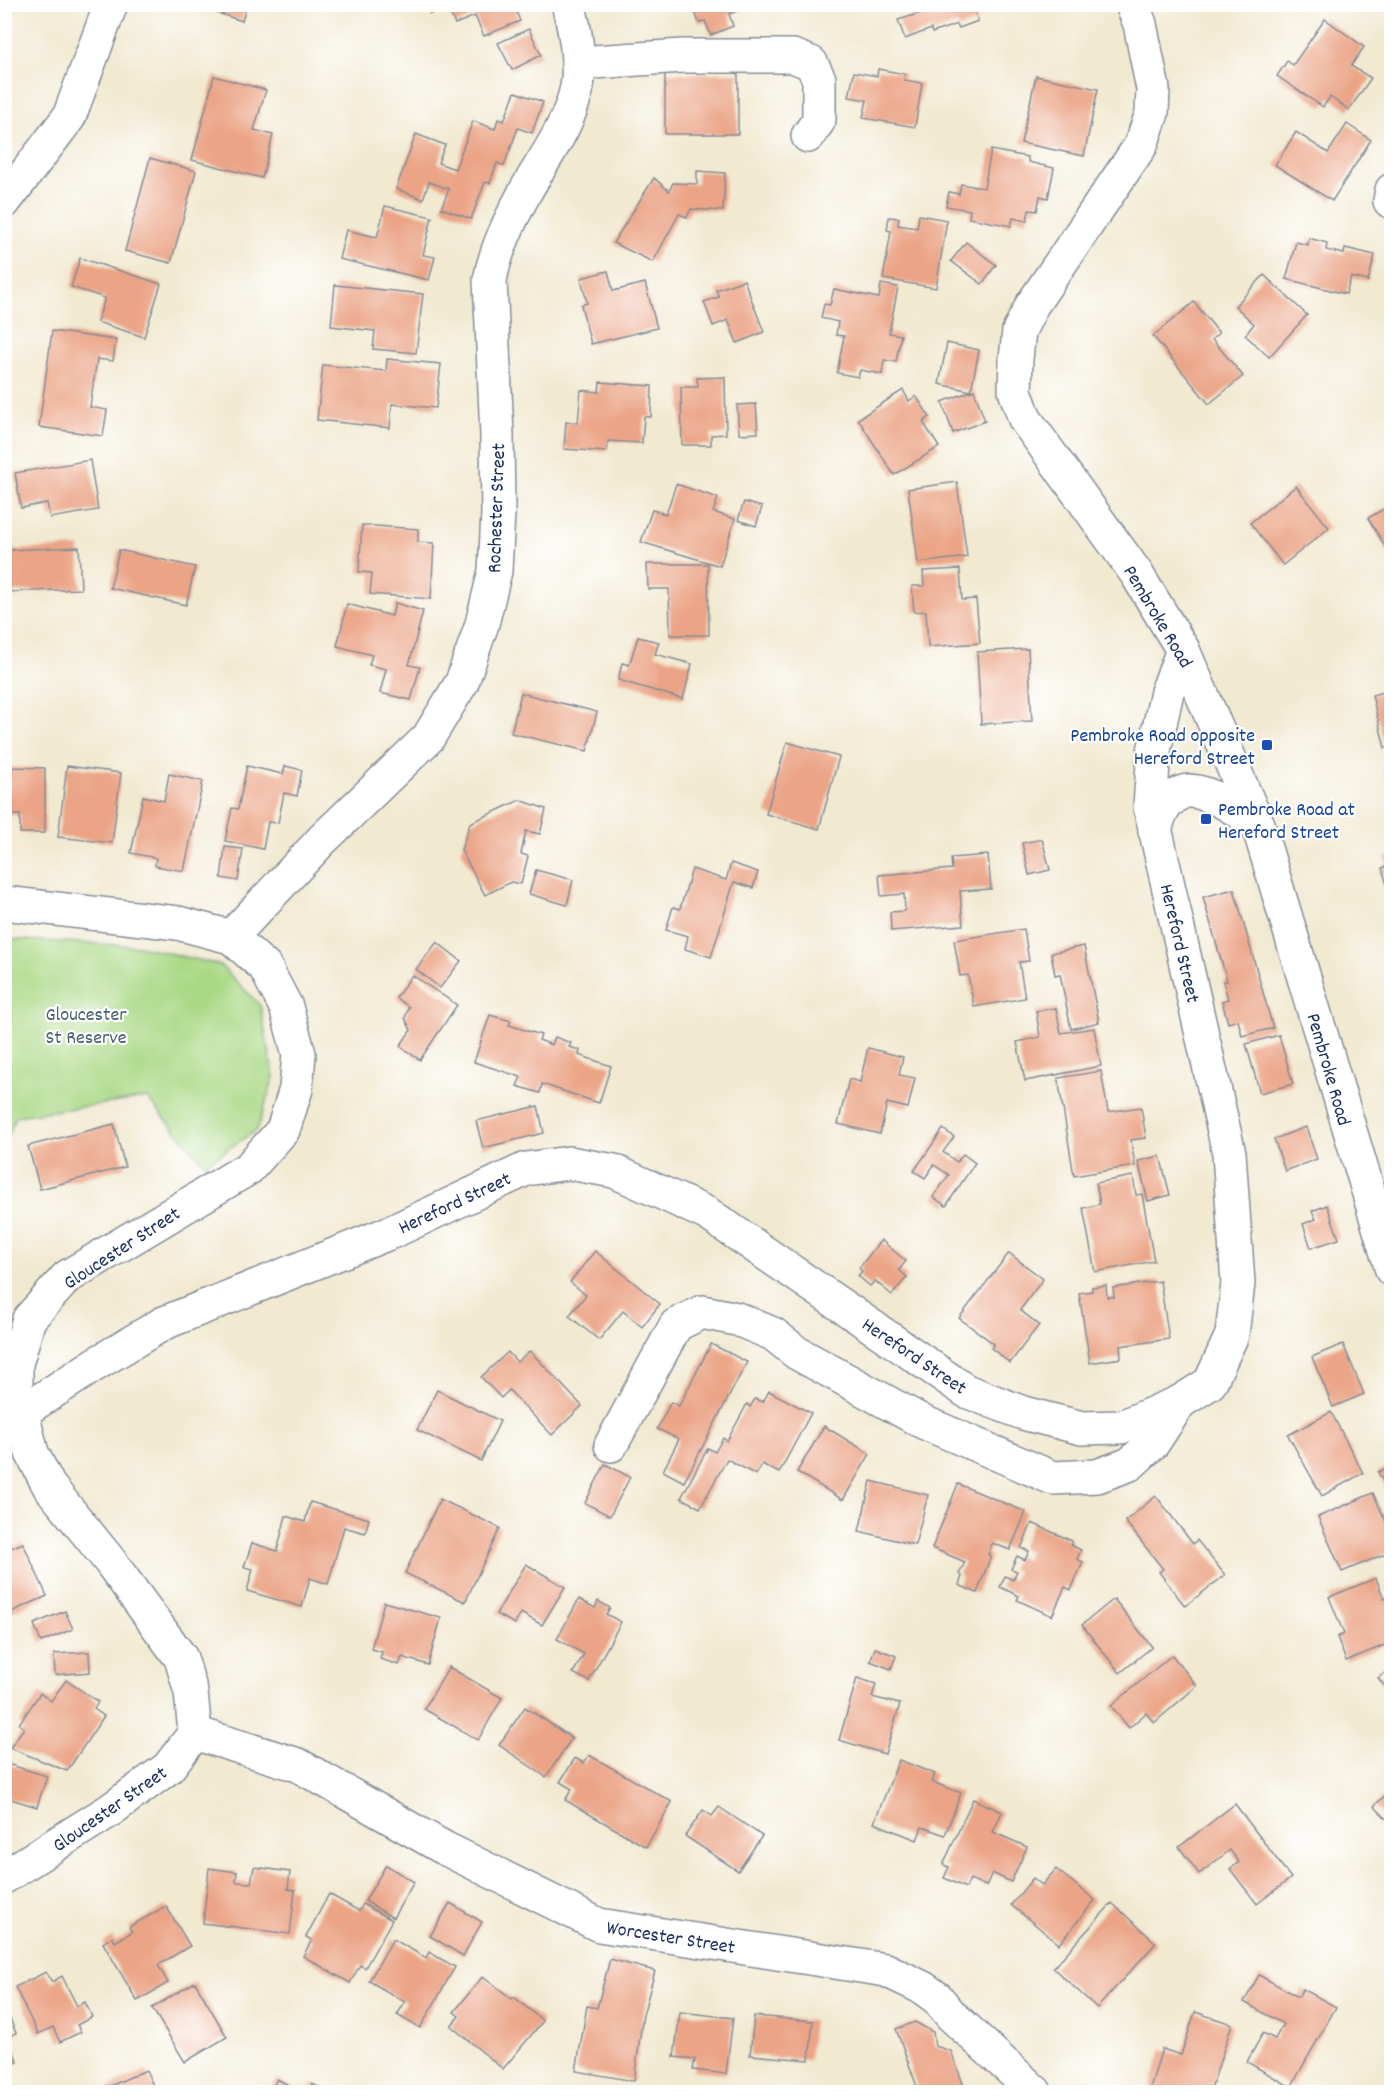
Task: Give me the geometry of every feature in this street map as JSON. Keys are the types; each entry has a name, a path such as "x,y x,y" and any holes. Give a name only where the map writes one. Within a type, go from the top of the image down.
{"street":[{"path":"4,202 69,117 111,4"},
{"name":"Rochester Street","path":"231,937 323,839 428,738 462,682 482,624 495,571 498,513 497,435 490,280 501,240 572,108 578,85 578,63 568,4"},
{"name":"Pembroke Road","path":"1132,4 1140,24 1153,89 1152,113 1142,145 1032,305 1019,331 1015,391 1025,419 1136,573 1183,650 1258,825 1392,1270"},
{"path":"578,63 683,56 793,57 811,63 819,79 819,120 808,136"},
{"name":"Hereford Street","path":"22,1412 164,1323 394,1231 526,1169 569,1163 614,1171 708,1214 966,1391 1023,1413 1082,1428 1121,1426 1180,1402 1210,1383 1232,1335 1238,1283 1229,1153 1150,806 1154,751 1167,692 1183,650"},
{"path":"1155,831 1161,812 1176,795 1189,790 1233,807 1258,825"},
{"name":"Gloucester Street","path":"4,903 178,923 231,937 265,967 286,1006 299,1054 296,1089 283,1130 249,1168 67,1277 29,1319 16,1364 16,1389 32,1453 49,1486 109,1560 181,1658 191,1692 195,1732 168,1768 109,1811 4,1878"},
{"path":"611,1445 676,1325 702,1312 737,1319 773,1335 797,1353 923,1422 1053,1478 1097,1476 1130,1464 1153,1443 1180,1402"},
{"name":"Worcester Street","path":"195,1732 298,1765 444,1848 599,1925 886,1970 923,1988 937,1998 951,2015 1035,2092"}],"green space":[{"name":"Gloucester St Reserve","path":"5,939 139,946 220,965 260,1005 274,1077 257,1130 205,1164 147,1098 16,1116 5,1143"}],"building":[{"path":"198,4 247,4 242,21 197,6"},
{"path":"426,4 513,4 520,21 484,36 475,16 455,24 447,7 430,14"},
{"path":"692,4 752,5 729,14 733,26 711,35 705,21 699,23"},
{"path":"919,4 982,5 973,8 978,21 959,28 957,24 932,33 931,29 905,39 898,20 921,13"},
{"path":"1325,19 1364,47 1351,66 1371,78 1349,110 1330,97 1323,107 1277,76 1287,61 1293,65"},
{"path":"529,29 541,55 512,70 498,43"},
{"path":"878,69 905,74 904,80 922,83 915,127 863,118 867,100 849,97 854,72 877,76"},
{"path":"665,73 738,73 738,134 665,134"},
{"path":"214,76 266,90 254,130 273,135 262,178 192,160"},
{"path":"1036,76 1098,89 1084,156 1021,143"},
{"path":"515,92 543,102 532,133 518,128 504,166 497,163 490,183 485,182 471,219 441,208 449,189 429,182 423,199 396,189 416,134 445,145 438,163 455,169 473,121 495,129 498,119 504,121"},
{"path":"1347,124 1371,140 1332,201 1275,165 1296,132 1328,153"},
{"path":"991,150 1028,157 1028,162 1054,168 1048,198 1040,196 1037,211 1029,210 1027,221 1013,218 1011,226 969,218 970,210 946,206 949,192 959,194 961,184 984,188"},
{"path":"150,158 196,171 171,263 125,251"},
{"path":"697,171 725,173 723,211 691,209 687,217 679,214 653,262 613,243 654,178 669,191 673,183 697,184"},
{"path":"385,206 432,217 423,255 435,257 429,280 339,259 346,230 377,237"},
{"path":"919,215 947,220 936,288 883,279 891,231 887,230 889,217 899,218 898,225 917,228"},
{"path":"1309,238 1327,243 1326,250 1344,254 1345,248 1375,255 1368,281 1351,277 1346,294 1286,279 1296,242 1308,245"},
{"path":"966,242 996,265 982,284 951,261"},
{"path":"80,258 161,284 144,337 97,322 105,298 71,287"},
{"path":"608,271 613,291 645,283 657,328 591,344 581,305 587,303 581,278"},
{"path":"1264,275 1307,315 1269,357 1245,335 1254,324 1235,306"},
{"path":"744,280 764,332 737,343 728,320 713,326 704,302 719,297 716,290"},
{"path":"881,284 898,287 889,333 901,335 896,362 884,360 882,374 860,370 858,377 837,373 844,336 836,335 838,322 821,318 824,304 830,305 834,289 879,298"},
{"path":"335,285 423,294 416,353 373,349 375,331 331,326"},
{"path":"1194,302 1219,333 1212,339 1243,376 1209,404 1153,336"},
{"path":"52,331 116,340 113,361 97,359 90,407 107,410 103,436 39,427"},
{"path":"947,343 979,350 971,391 939,384"},
{"path":"387,359 441,364 436,408 392,404 390,428 317,420 323,365 386,371"},
{"path":"725,377 726,434 711,435 711,445 682,445 681,387 698,387 697,378"},
{"path":"600,382 652,386 651,417 644,417 642,443 608,441 607,452 564,449 566,422 578,423 581,390 599,392"},
{"path":"903,390 909,401 916,396 930,417 923,422 939,447 894,475 858,419"},
{"path":"974,390 985,421 953,433 942,402"},
{"path":"756,404 758,433 739,434 737,405"},
{"path":"90,460 98,510 50,518 47,503 21,508 15,473"},
{"path":"957,482 967,557 918,563 908,489"},
{"path":"676,484 718,498 713,512 735,519 720,566 641,542 652,510 666,514"},
{"path":"1296,486 1329,528 1283,565 1250,523"},
{"path":"744,502 762,507 756,526 738,520"},
{"path":"1392,504 1392,558 1368,518"},
{"path":"362,525 418,529 418,542 434,543 431,599 370,594 372,573 359,572"},
{"path":"79,547 81,589 10,592 9,550"},
{"path":"119,550 195,567 186,605 110,588"},
{"path":"647,564 708,564 709,635 670,635 669,589 648,589"},
{"path":"960,569 962,600 976,599 980,643 928,647 926,611 914,612 912,586 924,586 923,571"},
{"path":"395,603 423,611 409,665 420,667 411,700 380,693 386,669 369,665 372,655 337,646 347,604 392,616"},
{"path":"638,637 659,642 655,654 692,664 683,699 618,680 622,663 629,665"},
{"path":"1028,649 1032,721 981,724 977,652"},
{"path":"1392,684 1392,746 1385,748 1372,695 1388,691 1387,685"},
{"path":"521,693 597,712 587,751 511,733"},
{"path":"787,742 839,757 819,829 766,814"},
{"path":"4,744 9,744 9,767 45,768 45,833 20,833 20,815 4,815"},
{"path":"67,766 121,773 112,843 58,837"},
{"path":"247,766 283,774 285,766 302,770 297,796 284,793 278,823 268,822 263,849 225,841 232,808 238,809"},
{"path":"1392,771 1392,794 1390,794 1386,772"},
{"path":"169,774 203,781 184,871 155,866 156,858 131,853 143,796 164,801"},
{"path":"520,800 546,809 540,834 526,831 521,854 528,856 521,884 511,882 485,895 461,850 470,823"},
{"path":"1042,839 1050,870 1029,875 1022,843"},
{"path":"225,847 243,849 238,881 221,878"},
{"path":"988,855 991,889 960,891 963,925 891,931 890,912 905,911 904,894 881,896 879,875 952,869 951,858"},
{"path":"1392,855 1391,899 1382,868 1388,866 1385,857"},
{"path":"731,863 758,872 753,888 734,882 711,957 685,949 688,936 666,930 673,907 680,909 692,869 726,880"},
{"path":"536,870 573,880 567,905 529,894"},
{"path":"1234,889 1273,1028 1242,1036 1238,1020 1228,1023 1222,1001 1228,999 1223,981 1227,981 1203,897"},
{"path":"1024,929 1029,961 1019,962 1025,998 974,1007 968,975 960,976 954,940"},
{"path":"437,942 461,961 440,988 416,969"},
{"path":"1084,946 1099,1022 1071,1029 1060,974 1055,975 1051,953"},
{"path":"412,975 457,1005 420,1060 400,1046 411,1030 405,1018 409,1007 396,998"},
{"path":"1056,1008 1061,1033 1094,1028 1101,1066 1025,1081 1017,1042 1040,1037 1036,1011"},
{"path":"490,1015 511,1021 509,1025 541,1035 539,1040 552,1045 555,1037 571,1043 569,1047 580,1050 579,1055 611,1066 599,1103 542,1084 540,1093 517,1086 521,1077 474,1062"},
{"path":"1279,1035 1293,1084 1260,1093 1246,1044"},
{"path":"868,1048 903,1057 899,1075 915,1078 908,1108 887,1103 880,1134 838,1124 849,1079 860,1082"},
{"path":"1101,1071 1108,1112 1141,1107 1146,1138 1131,1140 1135,1166 1074,1176 1058,1078"},
{"path":"538,1106 544,1133 483,1148 476,1121"},
{"path":"114,1124 125,1167 40,1189 28,1146"},
{"path":"1306,1127 1317,1159 1285,1171 1274,1139"},
{"path":"943,1129 954,1137 943,1152 957,1162 963,1154 975,1163 946,1206 933,1197 949,1175 934,1165 925,1178 914,1171"},
{"path":"1160,1156 1170,1195 1148,1201 1138,1161"},
{"path":"1133,1176 1136,1195 1142,1194 1154,1261 1095,1272 1083,1208 1100,1204 1096,1183"},
{"path":"1327,1205 1339,1239 1311,1248 1303,1224 1316,1219 1312,1211"},
{"path":"881,1240 906,1261 899,1270 907,1277 892,1295 875,1281 870,1286 858,1276 862,1271 859,1268"},
{"path":"595,1251 660,1304 642,1327 623,1311 599,1340 569,1316 586,1295 570,1282"},
{"path":"1009,1253 1043,1279 1020,1310 1039,1325 1010,1363 991,1348 994,1344 959,1318"},
{"path":"1160,1281 1169,1339 1120,1346 1121,1358 1090,1363 1079,1293 1092,1291 1092,1287 1106,1285 1107,1297 1114,1297 1113,1288"},
{"path":"711,1344 747,1362 684,1482 663,1471 679,1439 657,1429 671,1402 679,1406"},
{"path":"1343,1344 1364,1394 1333,1407 1312,1357"},
{"path":"530,1351 582,1406 552,1435 509,1390 501,1398 481,1377 508,1352 517,1362"},
{"path":"437,1390 500,1421 481,1461 417,1430"},
{"path":"769,1391 811,1413 779,1473 762,1464 756,1475 727,1459 700,1508 681,1498 708,1448 715,1452 723,1438 727,1441 747,1404 750,1407 755,1399 763,1402"},
{"path":"1331,1412 1363,1473 1322,1496 1288,1435"},
{"path":"824,1426 870,1454 843,1500 797,1472"},
{"path":"605,1464 630,1477 610,1516 585,1503"},
{"path":"1392,1465 1392,1498 1378,1472"},
{"path":"871,1481 928,1495 915,1545 859,1531"},
{"path":"958,1484 1026,1512 1010,1550 992,1543 988,1555 991,1556 977,1593 959,1585 962,1576 959,1574 965,1562 932,1548"},
{"path":"1373,1493 1392,1535 1392,1551 1342,1572 1318,1517"},
{"path":"1156,1496 1193,1544 1197,1540 1225,1575 1185,1606 1159,1572 1163,1569 1125,1521"},
{"path":"440,1499 500,1528 465,1602 405,1573"},
{"path":"310,1502 369,1519 365,1533 344,1527 328,1584 310,1578 302,1607 247,1591 253,1569 244,1567 252,1543 277,1551 286,1516 305,1522"},
{"path":"1032,1523 1072,1541 1071,1545 1081,1550 1077,1559 1083,1562 1071,1590 1065,1587 1052,1616 1017,1600 1019,1596 1000,1587 1005,1576 1013,1580 1017,1571 1011,1569 1017,1556 1025,1560 1029,1551 1021,1548"},
{"path":"23,1543 47,1596 4,1615 4,1551"},
{"path":"526,1564 565,1587 542,1625 521,1613 515,1624 496,1614"},
{"path":"1376,1578 1384,1599 1392,1596 1392,1642 1346,1661 1337,1637 1344,1634 1329,1597"},
{"path":"579,1599 595,1608 598,1601 610,1608 606,1614 621,1622 589,1681 573,1673 584,1654 557,1639"},
{"path":"1114,1599 1152,1647 1120,1673 1082,1625"},
{"path":"384,1602 441,1618 428,1665 402,1657 399,1665 380,1659 382,1652 371,1649"},
{"path":"65,1611 73,1629 41,1642 34,1624"},
{"path":"875,1648 896,1656 891,1669 870,1661"},
{"path":"89,1652 90,1672 55,1675 54,1654"},
{"path":"1172,1655 1197,1686 1154,1723 1146,1713 1129,1728 1111,1706"},
{"path":"449,1667 502,1698 478,1740 424,1709"},
{"path":"1392,1668 1392,1695 1378,1678"},
{"path":"857,1678 876,1684 872,1697 900,1704 885,1754 839,1740"},
{"path":"66,1680 98,1702 94,1709 104,1716 67,1771 10,1748 24,1728 19,1724 40,1693 51,1701"},
{"path":"525,1707 572,1738 546,1777 499,1745"},
{"path":"589,1755 672,1802 646,1847 565,1800 572,1789 560,1782 575,1758 584,1763"},
{"path":"899,1760 935,1774 932,1782 961,1793 945,1835 922,1827 917,1840 874,1823"},
{"path":"4,1763 47,1776 37,1807 4,1797"},
{"path":"1392,1789 1392,1824 1374,1806"},
{"path":"973,1799 1002,1812 993,1832 1027,1847 1011,1882 992,1873 986,1886 970,1879 966,1888 944,1878 949,1867 943,1865"},
{"path":"1235,1804 1291,1878 1257,1904 1230,1869 1239,1862 1230,1850 1199,1874 1179,1847"},
{"path":"719,1807 762,1836 738,1871 685,1836 703,1810 712,1816"},
{"path":"386,1865 414,1882 393,1918 365,1901"},
{"path":"254,1867 290,1872 288,1889 295,1890 290,1934 203,1923 209,1868 237,1872 236,1882 251,1883"},
{"path":"1056,1869 1095,1900 1059,1944 1011,1905 1033,1878 1042,1885"},
{"path":"329,1894 359,1911 363,1904 392,1920 365,1968 360,1965 350,1983 303,1956 312,1940 306,1937"},
{"path":"450,1903 482,1922 463,1956 430,1936"},
{"path":"1112,1903 1156,1943 1097,2008 1053,1968"},
{"path":"166,1906 190,1946 158,1965 168,1983 137,2001 103,1943 112,1937 115,1942 132,1932 129,1927"},
{"path":"393,1939 426,1958 429,1952 455,1967 420,2028 397,2015 405,2002 369,1981"},
{"path":"610,1959 655,1971 643,2015 634,2081 576,2071 587,2006 597,2008"},
{"path":"46,1972 52,1982 62,1976 77,2006 85,2002 92,2017 77,2025 81,2032 60,2042 53,2027 38,2034 15,1987"},
{"path":"1259,1975 1298,1997 1303,1989 1336,2007 1291,2087 1247,2062 1263,2033 1275,2039 1283,2024 1244,2002"},
{"path":"483,1976 512,1999 514,1997 543,2021 503,2069 451,2026 459,2016 454,2012"},
{"path":"195,1982 227,2037 185,2062 152,2008"},
{"path":"680,2012 733,2018 726,2074 693,2070 695,2059 674,2057"},
{"path":"1195,2012 1232,2024 1210,2092 1158,2092 1150,2088 1162,2049 1181,2055"},
{"path":"8,2014 16,2033 7,2037 18,2062 4,2067 4,2016"},
{"path":"754,2016 813,2021 809,2060 750,2055"},
{"path":"915,2022 933,2032 935,2046 951,2051 966,2092 919,2092 896,2029"},
{"path":"146,2070 156,2092 110,2092 108,2087"},
{"path":"277,2079 302,2092 270,2092"},
{"path":"312,2084 329,2092 307,2092"}],"place":[{"name":"Pembroke Road opposite Hereford Street","path":"1267,745"},
{"name":"Pembroke Road at Hereford Street","path":"1206,819"}]}
